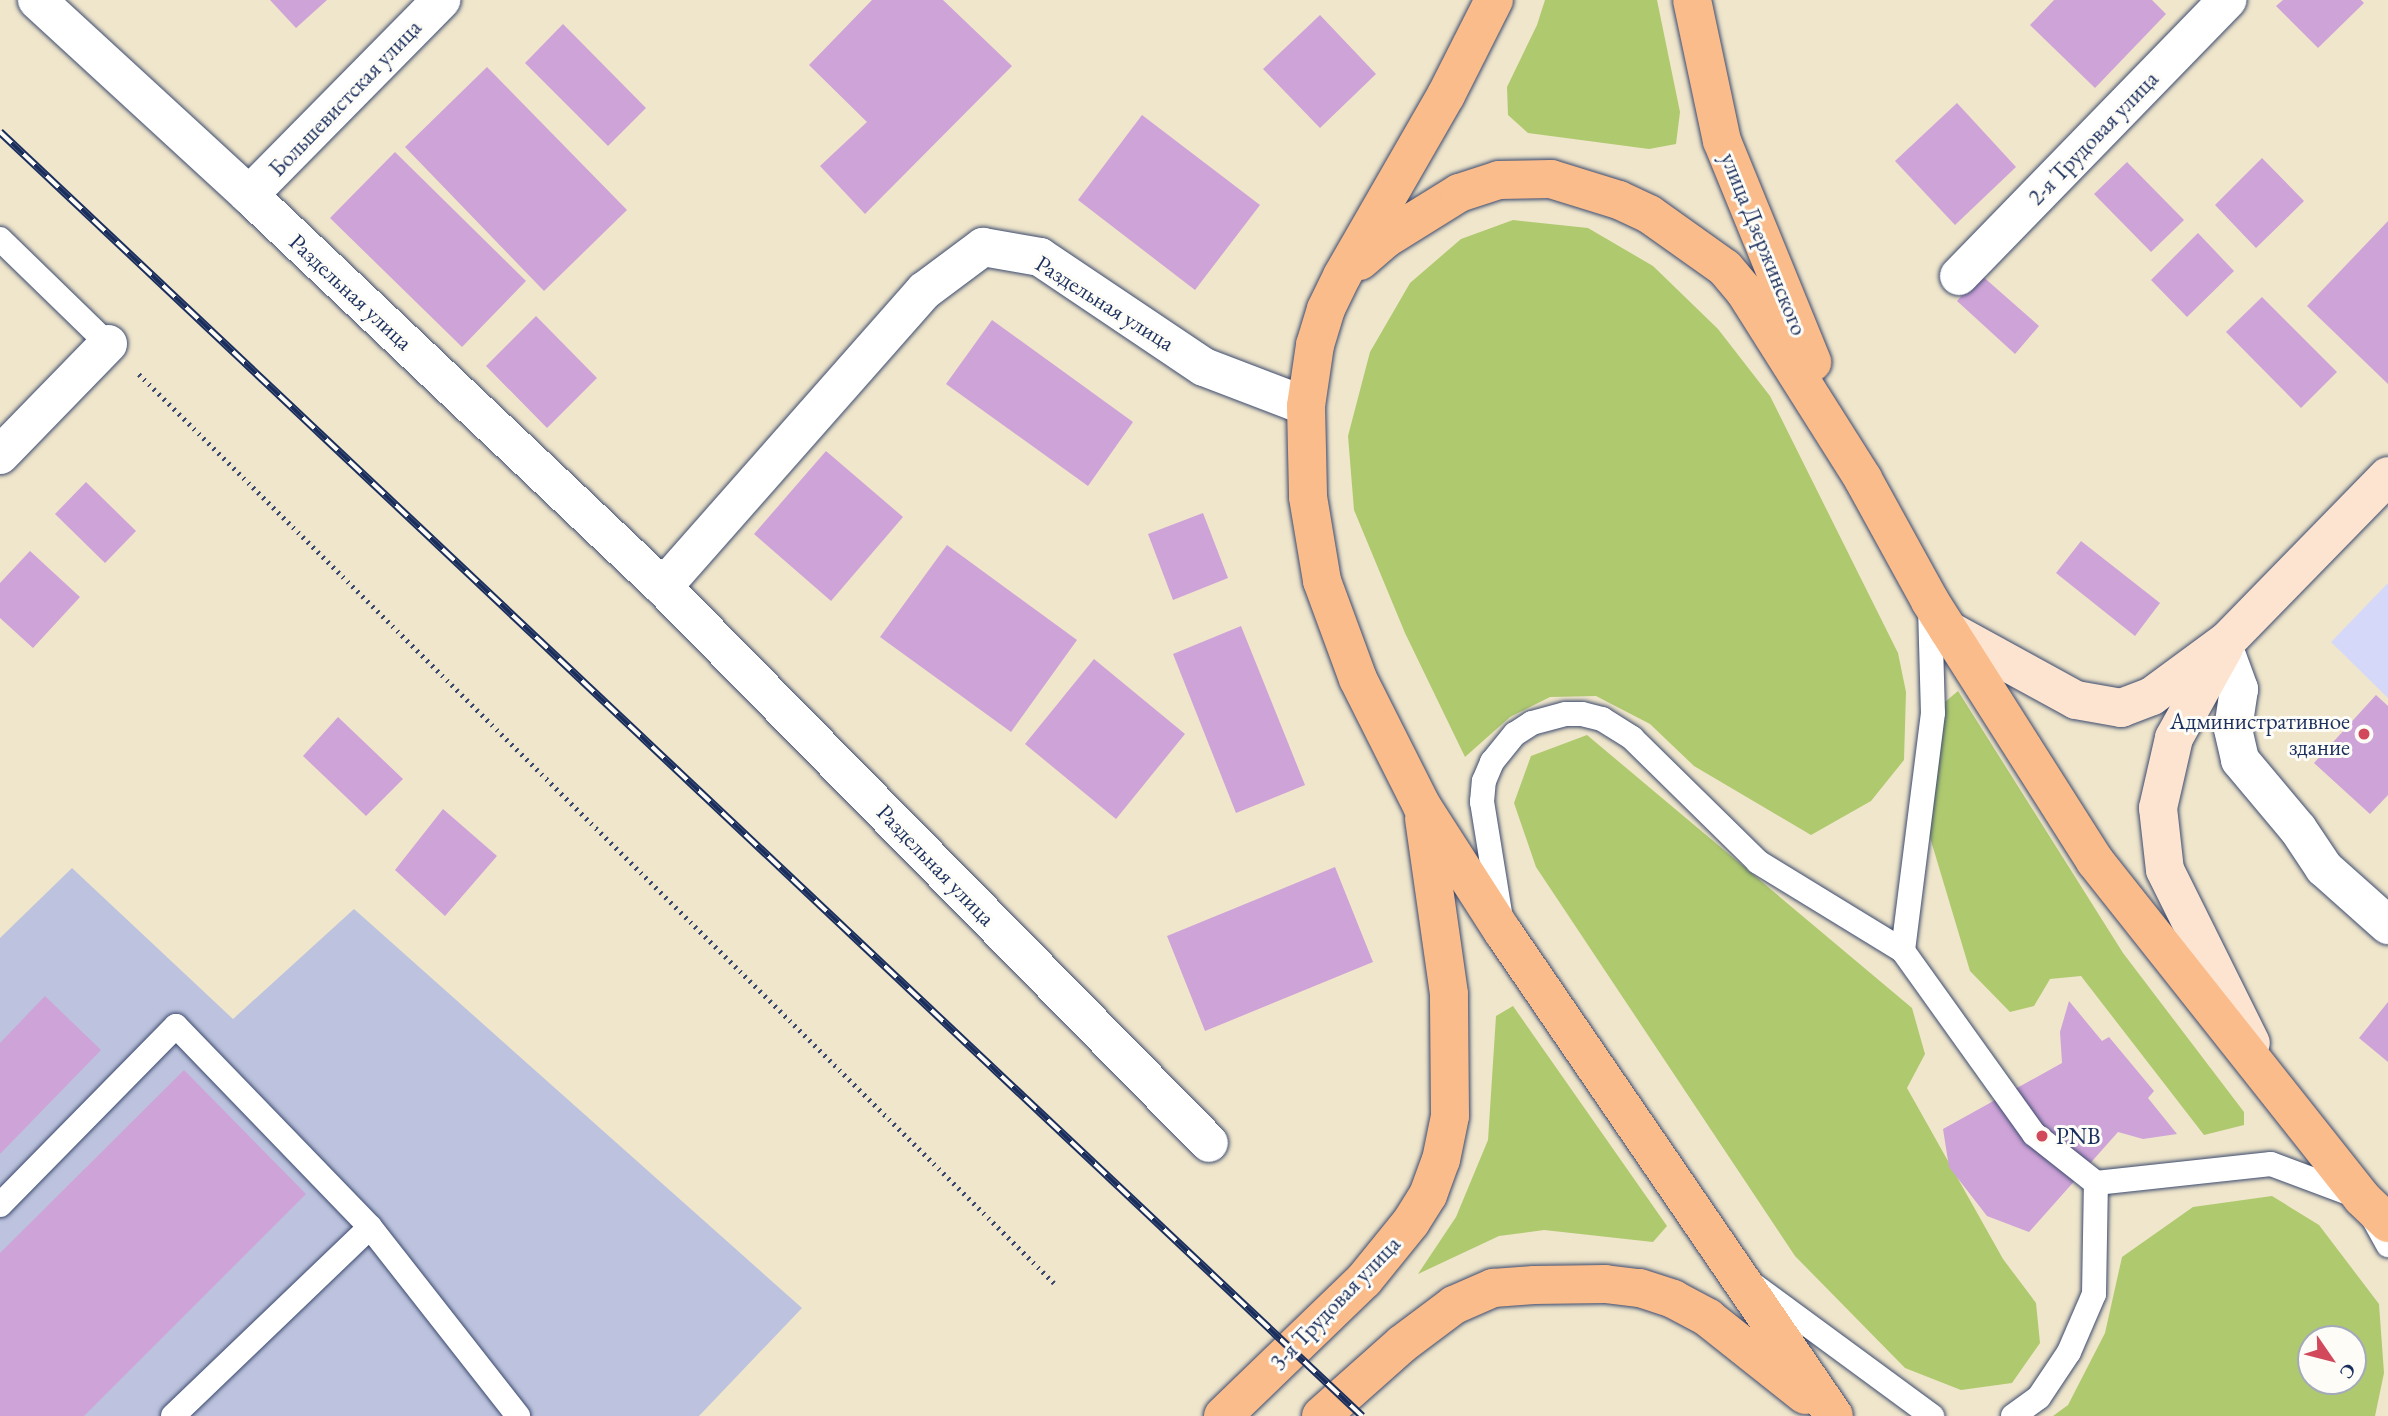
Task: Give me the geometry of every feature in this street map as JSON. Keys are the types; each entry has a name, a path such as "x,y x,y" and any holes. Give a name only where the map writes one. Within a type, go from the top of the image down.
{"main road":[{"path":"1494,0 1446,95 1342,276 1326,309 1315,345 1306,406 1308,496 1322,581 1358,680 1422,806 1503,932 1833,1416"},
{"name":"улица Дзержинского","path":"1692,0 1722,141 1789,310 1863,479"},
{"path":"1342,276 1385,239 1424,213 1459,192 1499,180 1551,179 1619,200 1649,214 1725,268 1745,292 1863,479 1939,615 2095,861 2274,1089 2375,1210"},
{"name":"3-я Трудовая улица","path":"1223,1416 1364,1280 1411,1222 1428,1195 1441,1160 1450,1115 1450,1006 1422,806"},
{"path":"1321,1416 1402,1344 1454,1305 1493,1288 1605,1284 1640,1288 1673,1299 1709,1318 1833,1416"}],"street":[{"name":"Раздельная улица","path":"37,0 249,195 663,587 1209,1143"},
{"name":"Большевистская улица","path":"249,195 441,0"},
{"name":"2-я Трудовая улица","path":"1959,276 2206,7"},
{"name":"Раздельная улица","path":"663,587 924,291 983,247 1040,257 1204,367 1306,406"},
{"path":"0,455 108,344"},
{"path":"1939,615 2076,700 2121,708 2152,696 2226,644 2388,476"},
{"path":"2226,644 2239,689 2233,729 2240,760 2298,830 2324,868 2388,925"},
{"path":"2226,644 2174,738 2158,808 2165,870 2274,1089"}],"lane":[{"path":"0,239 108,344"},
{"path":"1903,951 1933,713 1939,615"},
{"path":"1503,932 1482,802 1484,781 1492,762 1515,734 1547,718 1582,714 1602,719 1632,738 1758,862 1903,951 2034,1134 2096,1183 2271,1164 2375,1210 2388,1245"},
{"path":"0,1205 176,1026 370,1227 518,1416"},
{"path":"2013,1416 2039,1397 2069,1352 2094,1294 2096,1183"},
{"path":"173,1416 370,1227"},
{"path":"1735,1271 1932,1416"}],"path":[{"path":"108,344 1054,1283"}],"shaded area":[{"path":"2388,583 2388,698 2331,642"},
{"path":"72,868 233,1019 354,909 802,1308 699,1416 0,1416 0,938"}],"green space":[{"path":"1545,0 1657,0 1680,112 1676,144 1649,149 1528,133 1508,115 1507,87 1537,25"},
{"path":"1513,220 1588,228 1653,266 1718,329 1770,396 1898,653 1906,692 1904,760 1871,801 1811,835 1694,766 1650,724 1596,696 1550,697 1510,717 1465,757 1405,633 1354,510 1348,436 1370,352 1410,283 1461,239"},
{"path":"1958,691 2123,953 2244,1112 2244,1125 2204,1135 2081,976 2050,979 2034,1006 2010,1012 1970,971 1929,834 1945,702"},
{"path":"1587,735 1912,1008 1925,1054 1907,1088 2003,1259 2036,1303 2040,1343 2012,1383 1961,1390 1905,1368 1795,1256 1536,867 1514,803 1531,756"},
{"path":"1513,1006 1667,1226 1653,1242 1544,1230 1499,1236 1418,1274 1456,1217 1488,1140 1496,1016"},
{"path":"2272,1196 2319,1225 2379,1304 2384,1373 2375,1416 2053,1416 2068,1405 2105,1333 2122,1257 2193,1207"}],"building":[{"path":"270,0 327,0 296,28"},
{"path":"872,0 943,0 1012,66 865,214 820,166 867,122 809,65"},
{"path":"2054,0 2152,0 2166,14 2095,88 2030,25"},
{"path":"2283,0 2361,0 2364,3 2318,48 2276,6"},
{"path":"1320,15 1376,74 1320,128 1263,69"},
{"path":"563,24 646,108 608,146 525,63"},
{"path":"487,67 627,210 544,291 405,147"},
{"path":"1957,103 2016,167 1955,225 1895,161"},
{"path":"1142,115 1260,205 1195,290 1078,200"},
{"path":"395,152 526,281 462,347 330,218"},
{"path":"2262,158 2304,201 2256,248 2215,205"},
{"path":"2127,162 2184,220 2151,252 2094,194"},
{"path":"2388,221 2388,384 2307,306"},
{"path":"2198,233 2234,271 2187,317 2151,280"},
{"path":"1980,274 2039,326 2015,354 1957,301"},
{"path":"2262,297 2337,372 2301,408 2226,332"},
{"path":"536,316 597,378 547,428 486,366"},
{"path":"992,320 1133,422 1088,486 946,384"},
{"path":"826,451 903,517 831,601 754,534"},
{"path":"86,482 136,531 105,563 55,514"},
{"path":"1203,513 1228,578 1173,600 1148,534"},
{"path":"2081,541 2160,603 2135,636 2056,573"},
{"path":"947,545 1077,640 1011,732 880,637"},
{"path":"30,551 80,597 33,648 0,618 0,583"},
{"path":"1241,626 1305,785 1236,813 1173,654"},
{"path":"1094,659 1185,734 1116,819 1025,744"},
{"name":"Административное здание","path":"2376,695 2388,706 2388,795 2370,814 2314,763"},
{"path":"338,717 403,779 366,816 303,756"},
{"path":"443,809 497,856 445,916 395,870"},
{"path":"1335,867 1373,962 1205,1031 1167,936"},
{"path":"45,996 101,1050 0,1154 0,1043"},
{"path":"2069,1001 2102,1041 2109,1037 2154,1091 2148,1098 2177,1134 2143,1139 2118,1132 2029,1232 1987,1216 1949,1167 1943,1129 2062,1063 2060,1032"},
{"path":"2388,1002 2388,1062 2359,1038"},
{"path":"184,1070 306,1194 84,1416 0,1416 0,1253"}],"railway":[{"path":"0,132 1362,1416"}],"place":[{"name":"Административное здание","path":"2364,734"},
{"name":"PNB","path":"2042,1136"}]}
